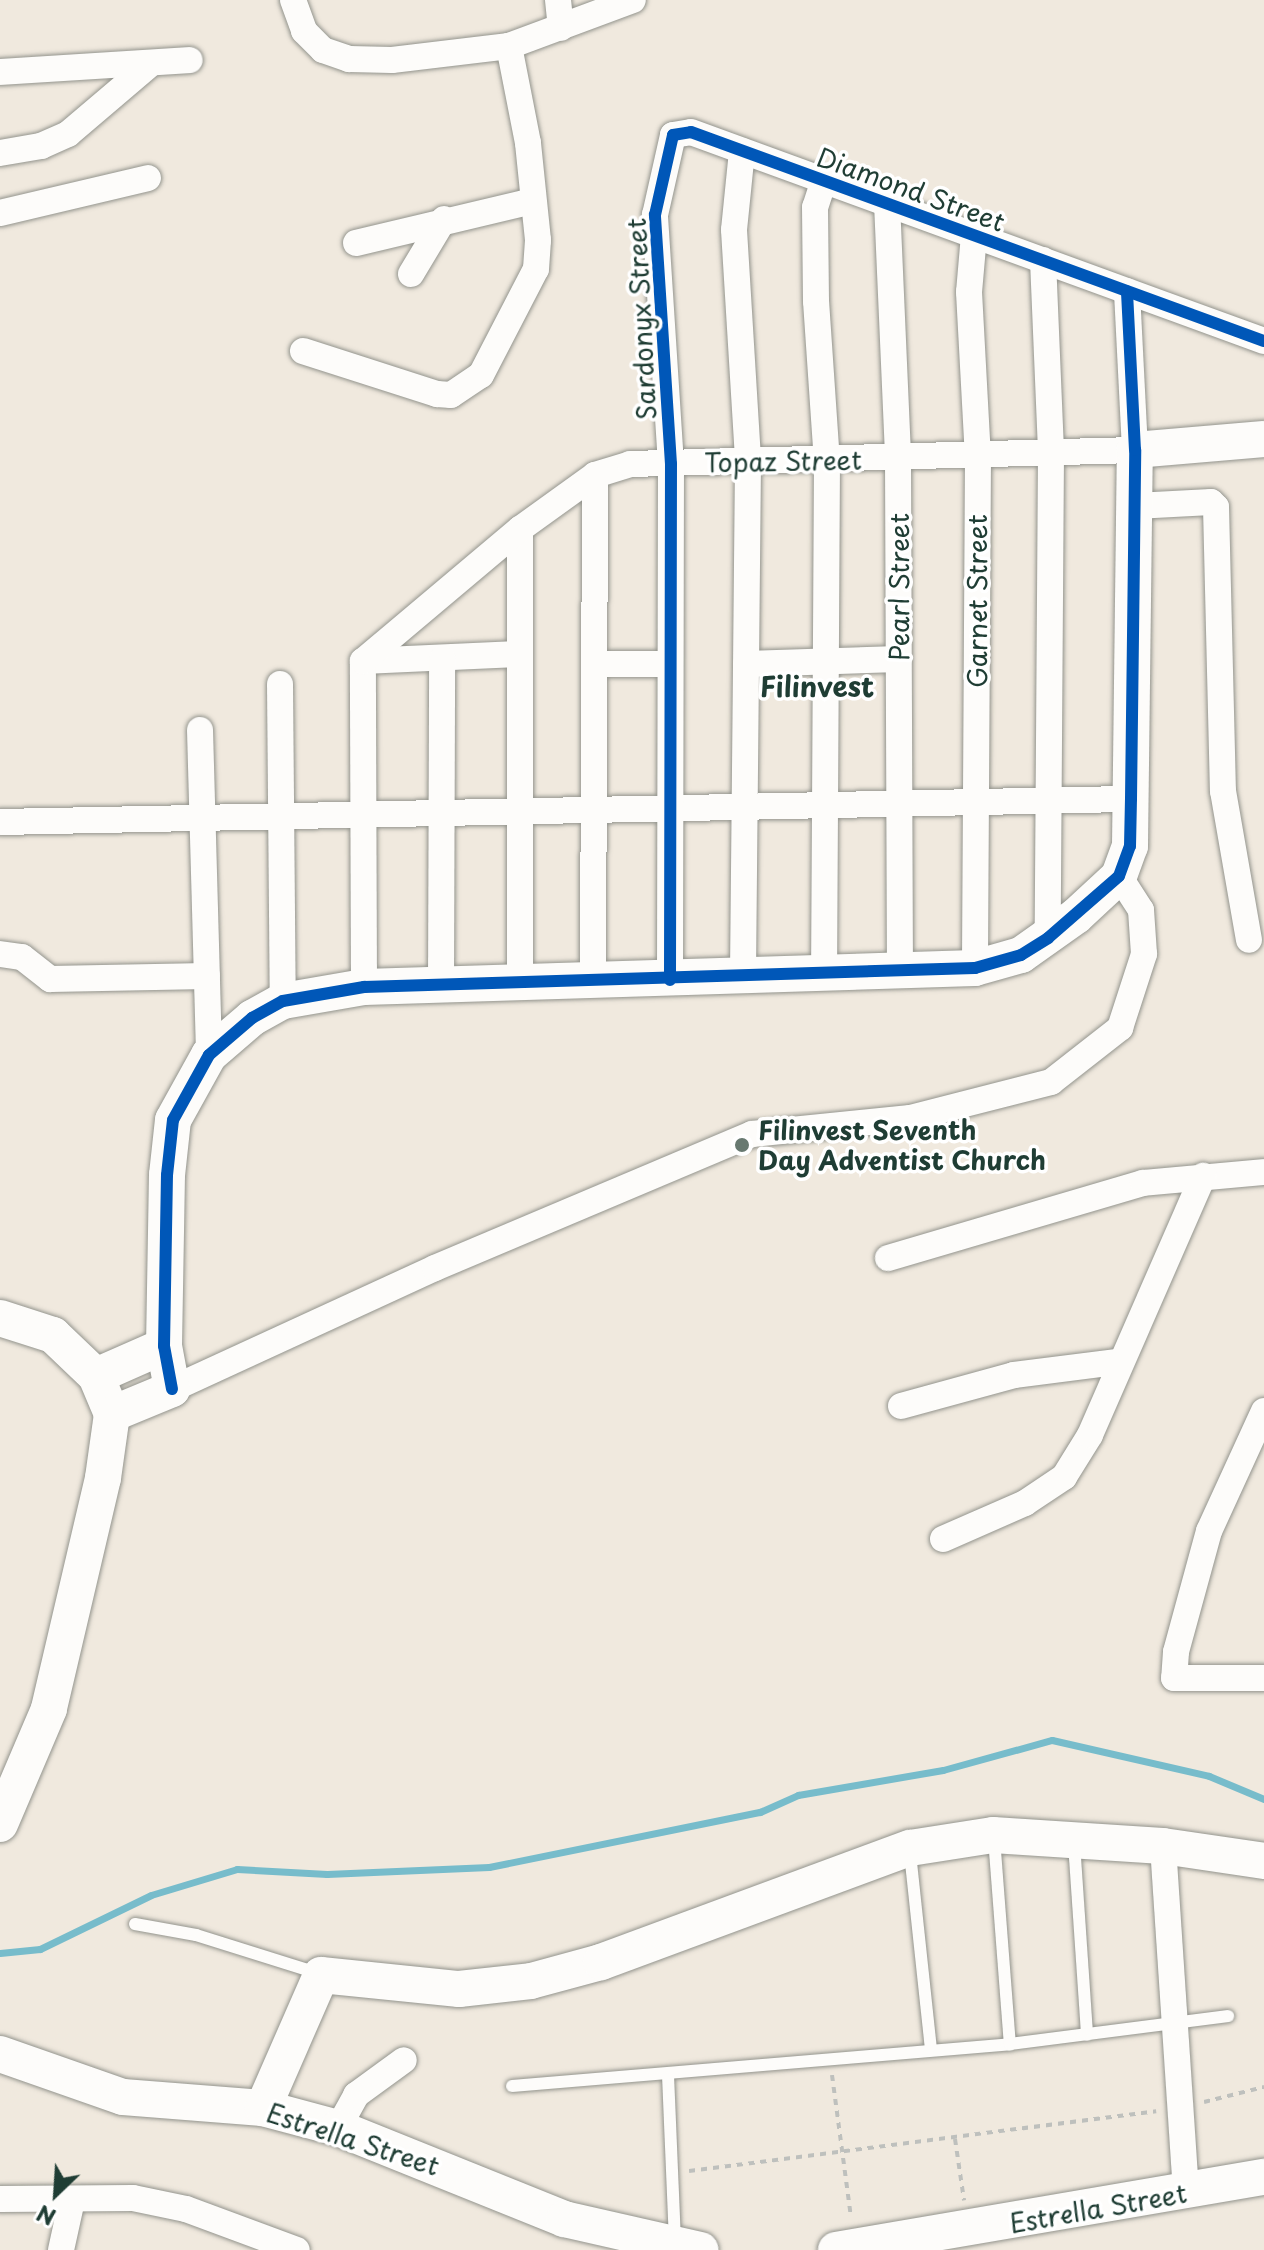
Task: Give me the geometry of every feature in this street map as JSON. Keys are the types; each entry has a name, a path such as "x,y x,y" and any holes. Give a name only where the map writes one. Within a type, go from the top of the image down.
{"street":[{"path":"293,0 312,42 349,59 440,58 509,46 633,0"},
{"path":"558,0 561,28"},
{"path":"303,351 437,394 464,389 489,361 536,269 538,240 528,143 509,46"},
{"path":"0,72 149,65 190,60"},
{"path":"0,153 61,138 149,65"},
{"name":"Diamond Street","path":"680,131 824,180 1264,341"},
{"name":"Sardonyx Street","path":"670,980 671,464 655,215 673,135 680,131"},
{"path":"742,151 734,230 748,462 743,978"},
{"path":"0,213 148,178"},
{"path":"824,180 815,207 816,301 827,461 824,976"},
{"path":"356,243 444,219 532,201"},
{"name":"Pearl Street","path":"887,203 898,459 900,971"},
{"path":"411,274 444,219"},
{"name":"Garnet Street","path":"974,235 969,350 978,456 975,968"},
{"path":"1043,260 1051,454 1048,938"},
{"path":"172,1389 164,1346 167,1175 173,1120 209,1055 252,1018 283,1001 364,987 824,976 975,968 1021,955 1048,938 1119,876 1130,846 1131,799 1135,450 1127,291"},
{"path":"1135,450 1264,439"},
{"name":"Topaz Street","path":"363,661 520,529 595,475 630,464 827,461 1135,450"},
{"path":"593,982 595,475"},
{"path":"1135,506 1211,502 1216,507 1223,791 1249,940"},
{"path":"520,529 520,984"},
{"path":"364,987 363,661 518,654"},
{"path":"441,986 442,659"},
{"path":"746,664 899,659"},
{"path":"594,664 669,664"},
{"path":"280,684 283,1001"},
{"path":"200,730 209,1055"},
{"path":"0,822 442,814 975,799 1131,799"},
{"path":"112,1414 449,1262 752,1134 910,1118 1051,1082 1120,1028 1144,954 1141,910 1119,876"},
{"path":"0,954 22,957 50,979 207,976"},
{"path":"888,1258 1143,1183 1264,1172"},
{"path":"943,1539 1025,1503 1064,1477 1090,1435 1117,1362 1203,1176"},
{"path":"0,1318 53,1335 96,1376 112,1414 103,1478 49,1709 0,1824"},
{"path":"96,1376 164,1346"},
{"path":"901,1406 1014,1375 1117,1362"},
{"path":"1264,1411 1209,1531 1176,1652 1174,1678 1264,1678"},
{"path":"263,2108 321,1975 459,1989 531,1981 601,1962 910,1848 993,1835 1163,1846 1264,1861"},
{"path":"1163,1846 1186,2192"},
{"name":"Estrella Street","path":"0,2054 123,2097 263,2108 338,2128 564,2219 688,2249"},
{"path":"338,2128 356,2095 404,2060"},
{"name":"Estrella Street","path":"845,2249 1264,2177"},
{"path":"0,2199 133,2198 186,2209 297,2250"},
{"path":"61,2250 72,2200"}],"lane":[{"path":"993,1835 1010,2044"},
{"path":"1074,1841 1087,2035"},
{"path":"910,1848 931,2049"},
{"path":"135,1924 196,1935 321,1975"},
{"path":"512,2086 1010,2044 1228,2016"},
{"path":"668,2075 673,2173 688,2249"}],"path":[{"path":"830,2057 844,2154 845,2249"},
{"path":"673,2173 844,2154 1181,2107 1264,2087"},
{"path":"955,2139 968,2230"}],"waterway":[{"path":"0,1953 40,1949 151,1895 237,1869 327,1874 489,1867 760,1812 798,1795 943,1770 1052,1740 1209,1776 1264,1799"}],"cycle path":[{"path":"670,980 671,464 655,215 673,135 691,132 1264,341"},
{"path":"172,1389 164,1346 167,1175 173,1120 209,1055 252,1018 283,1001 364,987 975,968 1021,955 1048,938 1119,876 1130,846 1131,799 1135,450 1127,291"}],"place":[{"name":"Filinvest Seventh Day Adventist Church","path":"742,1145"}],"district":[{"name":"Filinvest","path":"817,686"}]}
